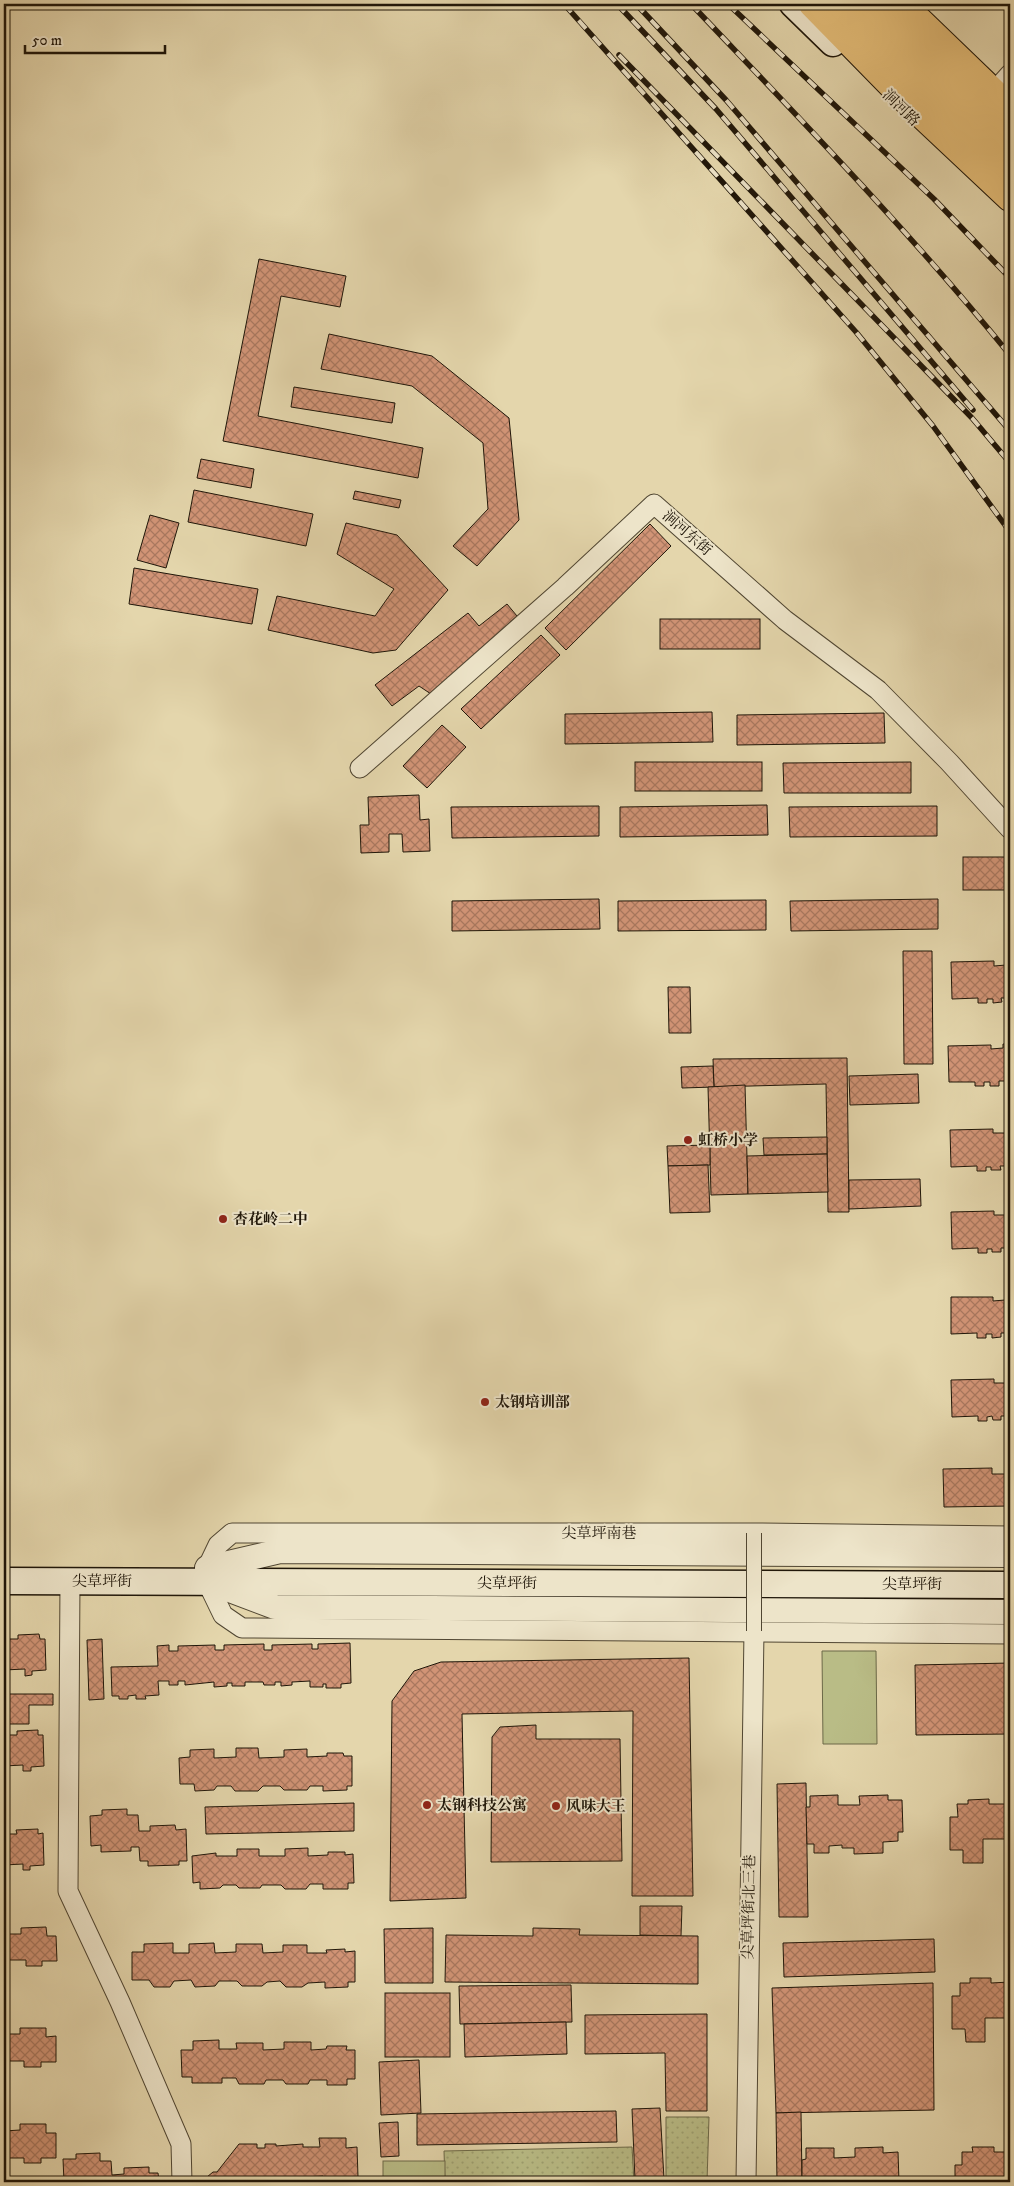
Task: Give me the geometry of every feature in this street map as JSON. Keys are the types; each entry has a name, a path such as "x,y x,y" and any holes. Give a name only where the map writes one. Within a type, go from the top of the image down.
{"main road":[{"name":"涧河路","path":"793,4 1010,212"},
{"path":"813,4 909,102 1010,197"},
{"path":"840,4 1010,167"},
{"path":"872,4 1010,137"},
{"path":"901,4 1008,90"},
{"path":"914,4 1008,90"},
{"name":"尖草坪街","path":"4,1568 207,1575 1010,1585"},
{"name":"尖草坪街","path":"4,1581 70,1581 207,1575 1010,1571"}],"street":[{"name":"涧河东街","path":"360,768 565,587 654,504 785,620 878,690 949,762 1010,829"},
{"name":"尖草坪南巷","path":"207,1575 218,1545 232,1534 754,1533 1010,1536"},
{"path":"754,1533 754,1631"},
{"path":"207,1575 280,1551 1010,1555"},
{"path":"207,1575 275,1608 1010,1612"},
{"path":"207,1575 223,1616 242,1628 1010,1634"},
{"path":"70,1581 68,1891 120,2002 181,2144 182,2182"},
{"name":"尖草坪街北三巷","path":"746,2182 754,1631"}],"green space":[{"path":"822,1651 876,1651 877,1744 823,1744"},
{"path":"666,2117 709,2117 707,2182 666,2182"},
{"path":"632,2147 634,2182 445,2182 444,2151"},
{"path":"383,2161 445,2161 445,2182 383,2182"}],"building":[{"path":"259,259 346,276 340,307 281,296 258,416 423,448 418,478 223,441"},
{"path":"329,334 432,356 509,418 519,520 477,566 453,546 488,509 483,443 412,386 321,369"},
{"path":"294,387 395,403 392,423 291,407"},
{"path":"201,459 254,469 251,488 197,478"},
{"path":"194,490 313,514 306,546 188,522"},
{"path":"355,491 401,500 399,508 353,499"},
{"path":"150,515 179,523 166,568 137,560"},
{"path":"346,523 397,535 448,590 396,650 373,653 268,630 277,596 375,616 394,589 337,554"},
{"path":"650,524 671,546 566,650 545,628"},
{"path":"134,568 258,589 252,624 129,604"},
{"path":"507,604 517,616 431,694 419,686 392,706 375,685 468,613 479,626"},
{"path":"660,619 760,619 760,649 660,649"},
{"path":"541,635 560,655 481,729 461,709"},
{"path":"712,712 713,742 565,744 565,714"},
{"path":"884,713 885,743 737,745 737,715"},
{"path":"442,725 466,747 427,788 403,766"},
{"path":"635,762 762,762 762,791 635,791"},
{"path":"911,762 911,793 784,793 783,763"},
{"path":"419,795 420,820 429,819 430,851 403,852 402,834 389,834 389,852 361,853 360,825 369,825 368,797"},
{"path":"767,805 768,835 620,837 620,807"},
{"path":"599,806 599,836 452,838 451,807"},
{"path":"937,806 937,836 790,837 789,807"},
{"path":"963,857 1010,857 1010,890 963,890"},
{"path":"599,899 600,929 452,931 452,901"},
{"path":"938,899 938,929 791,931 790,901"},
{"path":"766,900 766,930 618,931 618,901"},
{"path":"903,951 932,951 933,1064 904,1064"},
{"path":"994,961 994,966 1006,965 1006,961 1010,961 1010,998 1001,998 1002,1002 993,1003 993,999 987,999 987,1003 978,1003 978,998 952,999 951,962"},
{"path":"668,987 690,987 691,1033 669,1033"},
{"path":"1003,1044 1010,1044 1010,1081 999,1081 999,1086 990,1086 990,1082 984,1082 984,1086 975,1086 975,1082 949,1082 948,1046 991,1045 991,1049 1003,1048"},
{"path":"847,1058 849,1212 828,1212 826,1084 714,1087 713,1059"},
{"path":"713,1066 714,1087 682,1088 681,1067"},
{"path":"918,1074 919,1103 850,1105 849,1076"},
{"path":"745,1085 748,1194 711,1195 708,1087"},
{"path":"1005,1128 1010,1128 1010,1166 1000,1166 1001,1170 991,1170 991,1167 986,1167 986,1171 977,1171 977,1166 951,1167 950,1130 993,1129 993,1133 1005,1133"},
{"path":"827,1137 827,1154 764,1155 763,1138"},
{"path":"710,1145 710,1165 668,1166 667,1146"},
{"path":"827,1154 828,1192 748,1194 747,1156"},
{"path":"708,1165 710,1212 670,1213 668,1166"},
{"path":"920,1179 921,1206 849,1209 849,1180"},
{"path":"1006,1210 1010,1210 1010,1248 1001,1248 1001,1252 992,1252 992,1249 987,1249 987,1253 978,1253 978,1248 952,1249 951,1212 994,1211 994,1215 1006,1215"},
{"path":"1005,1296 1010,1296 1010,1333 1001,1333 1001,1337 992,1338 992,1334 986,1334 986,1338 977,1338 977,1333 951,1334 951,1297 993,1297 993,1301 1005,1300"},
{"path":"1006,1378 1010,1378 1010,1416 1001,1416 1001,1420 993,1420 992,1416 987,1417 987,1421 978,1421 978,1416 952,1417 951,1380 994,1379 994,1383 1006,1383"},
{"path":"992,1468 992,1474 1006,1474 1005,1469 1010,1469 1010,1506 944,1507 943,1469"},
{"path":"4,1634 6,1634 6,1639 18,1639 18,1635 39,1634 40,1639 45,1639 46,1670 32,1671 32,1675 25,1676 25,1669 4,1670"},
{"path":"102,1639 104,1699 89,1700 87,1640"},
{"path":"350,1643 351,1683 341,1684 341,1688 326,1688 326,1684 323,1684 323,1687 310,1687 310,1681 292,1682 292,1685 281,1686 281,1682 275,1682 275,1685 264,1685 263,1682 245,1682 245,1686 232,1686 232,1683 227,1683 227,1686 214,1687 214,1682 185,1685 185,1681 178,1681 178,1685 169,1685 169,1681 158,1681 159,1695 145,1696 146,1699 136,1699 136,1695 128,1696 128,1699 119,1699 119,1696 112,1696 111,1667 158,1666 157,1646 169,1645 169,1651 178,1651 178,1646 215,1645 215,1650 224,1650 224,1645 264,1644 264,1650 272,1650 272,1645 312,1644 312,1649 318,1649 318,1644"},
{"name":"太钢科技公寓","path":"689,1658 693,1896 632,1896 633,1711 462,1714 466,1898 390,1901 392,1701 414,1671 441,1662"},
{"path":"1010,1663 1010,1734 916,1735 915,1665"},
{"path":"4,1694 53,1694 53,1705 29,1705 29,1724 4,1724"},
{"name":"风味大王","path":"536,1725 536,1739 620,1739 622,1861 491,1862 492,1737 500,1727"},
{"path":"38,1730 38,1735 43,1735 44,1766 31,1767 31,1771 23,1771 23,1765 4,1766 4,1735 17,1735 17,1731"},
{"path":"236,1748 258,1748 259,1758 284,1757 284,1750 307,1749 307,1757 327,1756 327,1753 343,1753 344,1756 352,1756 352,1786 347,1786 347,1790 323,1791 323,1786 310,1786 307,1790 284,1790 280,1786 263,1786 258,1791 235,1791 231,1786 217,1786 214,1790 195,1791 194,1784 180,1784 179,1758 190,1757 190,1750 214,1749 214,1758 236,1757"},
{"path":"806,1783 808,1917 779,1917 777,1784"},
{"path":"838,1795 838,1805 860,1805 859,1796 888,1795 888,1800 902,1800 903,1832 898,1832 898,1841 883,1842 883,1853 854,1854 854,1848 842,1848 842,1845 829,1846 829,1853 814,1853 814,1844 807,1844 806,1807 810,1807 810,1796"},
{"path":"989,1799 989,1804 1010,1804 1010,1839 983,1839 983,1863 963,1863 963,1850 950,1850 950,1817 958,1817 957,1804 968,1804 968,1800"},
{"path":"354,1803 354,1831 206,1834 205,1807"},
{"path":"127,1809 127,1815 138,1815 139,1831 150,1831 150,1826 175,1825 176,1830 186,1829 187,1861 179,1861 179,1865 148,1866 148,1861 140,1861 139,1847 131,1847 131,1851 101,1852 101,1845 91,1846 90,1816 102,1815 102,1810"},
{"path":"38,1829 38,1834 43,1833 44,1865 30,1866 30,1870 23,1870 23,1864 4,1865 4,1834 17,1834 16,1830"},
{"path":"308,1848 308,1856 328,1855 328,1852 345,1852 345,1855 353,1854 354,1883 348,1883 348,1889 323,1889 323,1884 310,1884 306,1889 285,1889 281,1885 239,1888 236,1885 223,1885 220,1888 200,1889 200,1882 193,1883 192,1856 216,1853 216,1856 237,1856 237,1849 259,1849 259,1856 285,1856 285,1849"},
{"path":"640,1906 682,1906 681,1936 640,1935"},
{"path":"46,1927 47,1936 56,1936 57,1961 42,1961 42,1966 26,1966 26,1960 4,1960 4,1934 21,1934 21,1928"},
{"path":"433,1928 433,1983 385,1983 384,1929"},
{"path":"533,1928 580,1929 579,1935 698,1936 698,1984 445,1982 446,1935 533,1936"},
{"path":"934,1939 935,1972 784,1977 783,1943"},
{"path":"173,1943 173,1953 189,1953 189,1944 214,1943 215,1953 236,1952 236,1944 262,1944 263,1953 283,1952 283,1945 307,1945 307,1953 327,1953 326,1950 345,1949 345,1952 355,1951 355,1982 348,1982 348,1987 325,1988 325,1982 308,1983 302,1987 286,1987 280,1981 267,1982 262,1986 242,1986 237,1981 219,1981 215,1986 195,1987 191,1980 174,1981 170,1987 154,1987 149,1980 132,1980 132,1952 144,1952 144,1944"},
{"path":"970,1978 991,1978 991,1983 1010,1982 1010,2018 985,2018 985,2042 966,2042 965,2029 952,2029 952,1996 960,1996 960,1983 970,1983"},
{"path":"933,1983 934,2110 776,2113 772,1988"},
{"path":"571,1985 572,2022 460,2024 459,1986"},
{"path":"385,1993 450,1993 450,2057 385,2057"},
{"path":"707,2014 707,2111 666,2111 665,2053 585,2054 585,2015"},
{"path":"566,2022 567,2054 465,2057 464,2024"},
{"path":"20,2028 46,2028 46,2037 56,2036 56,2062 41,2062 41,2067 24,2067 24,2061 4,2061 4,2034 20,2034"},
{"path":"219,2040 219,2049 237,2049 236,2043 263,2043 263,2050 284,2049 284,2042 311,2042 311,2050 326,2049 327,2046 347,2046 346,2050 355,2050 355,2079 347,2079 347,2085 327,2085 327,2080 310,2080 308,2084 286,2084 283,2080 266,2080 264,2084 239,2084 236,2078 222,2078 222,2083 192,2083 192,2077 182,2077 181,2050 193,2050 193,2041"},
{"path":"419,2060 421,2113 381,2115 379,2062"},
{"path":"660,2108 664,2179 635,2180 632,2109"},
{"path":"616,2111 617,2142 417,2145 417,2114"},
{"path":"801,2112 802,2182 777,2182 776,2113"},
{"path":"398,2122 399,2156 381,2157 379,2123"},
{"path":"20,2124 46,2124 46,2133 56,2133 56,2158 41,2158 41,2163 24,2163 24,2158 4,2158 4,2131 20,2130"},
{"path":"319,2138 346,2138 346,2148 357,2147 358,2177 344,2177 344,2181 323,2181 323,2176 305,2177 305,2181 283,2182 283,2177 276,2177 276,2182 201,2182 213,2172 217,2172 239,2144 257,2144 257,2148 265,2148 265,2144 276,2144 276,2146 303,2144 303,2147 320,2147"},
{"path":"883,2147 883,2153 898,2152 899,2182 802,2182 802,2160 806,2159 806,2148 834,2148 834,2158 855,2157 855,2148"},
{"path":"972,2147 994,2147 994,2152 1010,2152 1010,2182 955,2182 955,2165 962,2165 962,2152 973,2152"},
{"path":"100,2153 100,2161 111,2161 112,2175 124,2174 124,2168 149,2167 149,2173 158,2173 159,2182 64,2182 63,2159 76,2159 76,2154"}],"railway":[{"path":"564,4 856,332 933,426 1010,532"},
{"path":"617,4 716,109 973,410"},
{"path":"636,4 726,100 1010,431"},
{"path":"691,4 894,220 1010,355"},
{"path":"728,4 934,199 1010,278"},
{"path":"619,55 972,418 1010,463"}],"place":[{"name":"虹桥小学","path":"688,1140"},
{"name":"杏花岭二中","path":"223,1219"},
{"name":"太钢培训部","path":"485,1402"},
{"name":"太钢科技公寓","path":"427,1805"},
{"name":"风味大王","path":"556,1806"}]}
